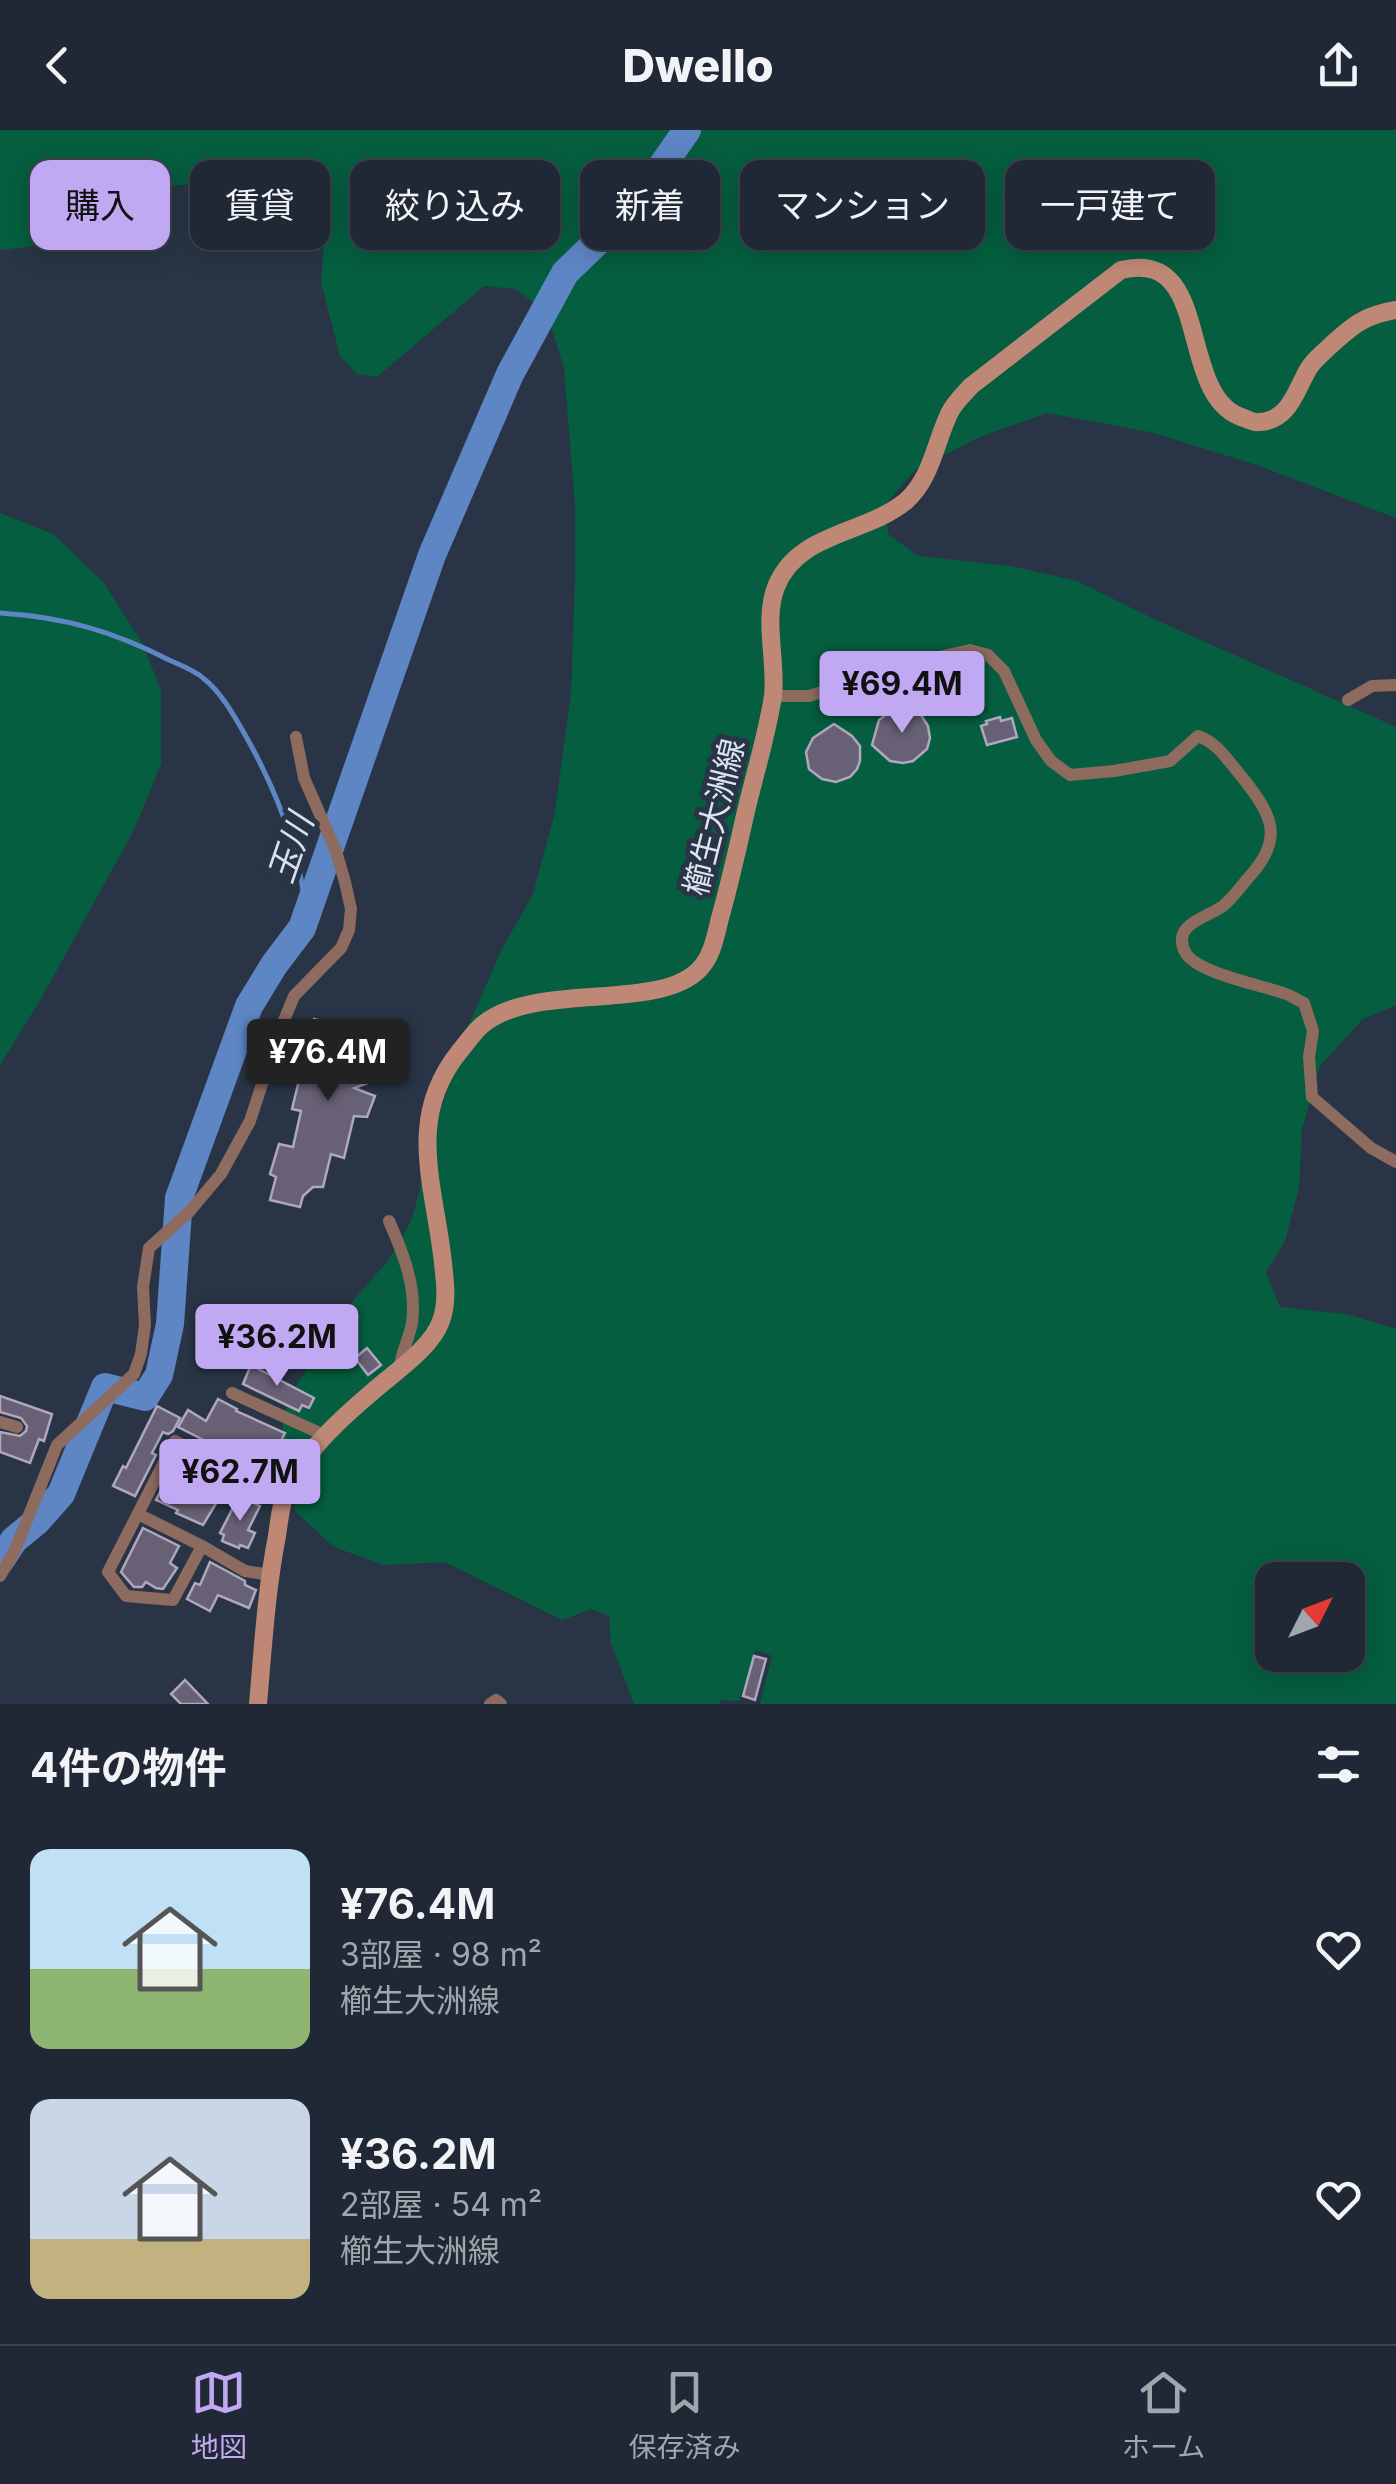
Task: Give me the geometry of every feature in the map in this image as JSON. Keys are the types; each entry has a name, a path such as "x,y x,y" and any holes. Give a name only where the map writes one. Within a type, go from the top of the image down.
{"main road":[{"name":"櫛生大洲線","path":"258,1704 270,1575 284,1498 305,1460 326,1436 434,1336 442,1320 446,1294 427,1164 428,1124 434,1096 446,1070 480,1026 498,1014 520,1006 662,990 684,982 702,968 711,951 727,892 772,696 773,604 776,588 790,563 810,546 883,516 906,500 925,480 952,408 972,386 1120,270 1134,266 1151,269 1172,282 1182,295 1206,376 1219,403 1238,417 1260,422 1279,416 1292,402 1310,366 1356,322 1396,310"}],"street":[{"path":"772,696 809,696 970,650 988,655 1004,671 1036,740 1051,761 1070,774 1170,761 1198,736 1211,740 1270,819 1271,844 1266,858 1224,905 1184,930 1184,950 1190,960 1214,972 1286,993 1304,1004 1314,1031 1309,1057 1312,1097 1371,1148 1396,1162"},
{"path":"1348,700 1372,686 1396,685"},
{"path":"0,1576 16,1550 57,1444 134,1374 145,1325 143,1287 149,1248 189,1212 221,1174 250,1121 294,996 341,948 348,930 351,909 345,882 304,778 296,736"},
{"path":"389,1221 406,1260 411,1284 412,1323 399,1370"},
{"path":"232,1392 326,1436"},
{"path":"0,1422 17,1427"},
{"path":"202,1546 173,1600 126,1596 108,1572 175,1442 284,1498"},
{"path":"138,1514 245,1571 270,1575"},
{"path":"490,1704 496,1700 501,1704"}],"green space":[{"path":"0,130 1396,130 1396,518 1257,465 1150,432 1047,413 982,436 916,469 886,504 888,534 918,556 1010,566 1077,581 1396,727 1396,1005 1363,1019 1320,1066 1302,1129 1299,1188 1285,1241 1266,1272 1280,1307 1346,1314 1396,1329 1396,1704 760,1704 772,1656 756,1650 739,1701 634,1704 611,1643 609,1616 591,1609 562,1620 445,1562 384,1565 334,1547 295,1511 279,1446 287,1404 337,1319 388,1261 412,1219 442,1105 469,1024 502,949 533,894 555,812 571,693 575,582 575,505 564,368 547,313 516,289 484,286 377,377 357,374 340,356 321,282 323,250 330,250 330,160 190,160 190,185 170,185 170,160 30,160 30,246 0,250"},
{"path":"0,513 53,534 104,583 143,645 161,691 161,764 134,830 0,1065"}],"building":[{"path":"894,709 912,709 928,726 927,749 913,761 890,761 872,745 879,720"},
{"path":"1000,717 1001,721 1012,718 1017,737 987,745 981,726"},
{"path":"834,724 860,746 857,769 850,777 836,782 822,779 809,769 806,752 813,738"},
{"path":"314,1019 396,1039 387,1076 354,1088 375,1096 367,1117 354,1116 344,1158 331,1154 323,1187 313,1187 303,1196 300,1207 270,1200 276,1177 270,1174 279,1144 293,1147 301,1111 292,1109"},
{"path":"367,1348 381,1365 368,1375 355,1358"},
{"path":"251,1365 314,1398 309,1408 302,1405 299,1411 243,1384"},
{"path":"0,1396 52,1414 44,1441 39,1439 30,1463 0,1452 0,1432 20,1436 27,1426 21,1418 0,1412"},
{"path":"218,1399 285,1433 271,1460 267,1459 265,1464 248,1457 245,1466 230,1458 231,1454 178,1427 188,1410 206,1421"},
{"path":"157,1406 180,1418 173,1431 163,1432 135,1496 113,1486"},
{"path":"177,1463 226,1487 203,1525 156,1500"},
{"path":"239,1496 260,1506 248,1530 255,1533 248,1548 222,1541 224,1535 220,1533"},
{"path":"143,1528 179,1546 170,1563 177,1568 163,1589 146,1582 142,1587 134,1587 121,1572"},
{"path":"210,1562 256,1590 249,1608 218,1595 210,1611 187,1599 195,1583 200,1585"},
{"path":"754,1656 766,1659 755,1700 743,1696"},
{"path":"185,1680 208,1704 181,1704 171,1694"}],"waterway":[{"name":"玉川","path":"0,1561 14,1540 61,1494 105,1387 145,1397 159,1375 170,1324 179,1198 249,1006 302,928 432,555 510,374 565,273 634,206 687,130"},
{"path":"0,613 45,618 108,633 187,668 209,684 240,726 276,798 292,843 306,913"}]}
